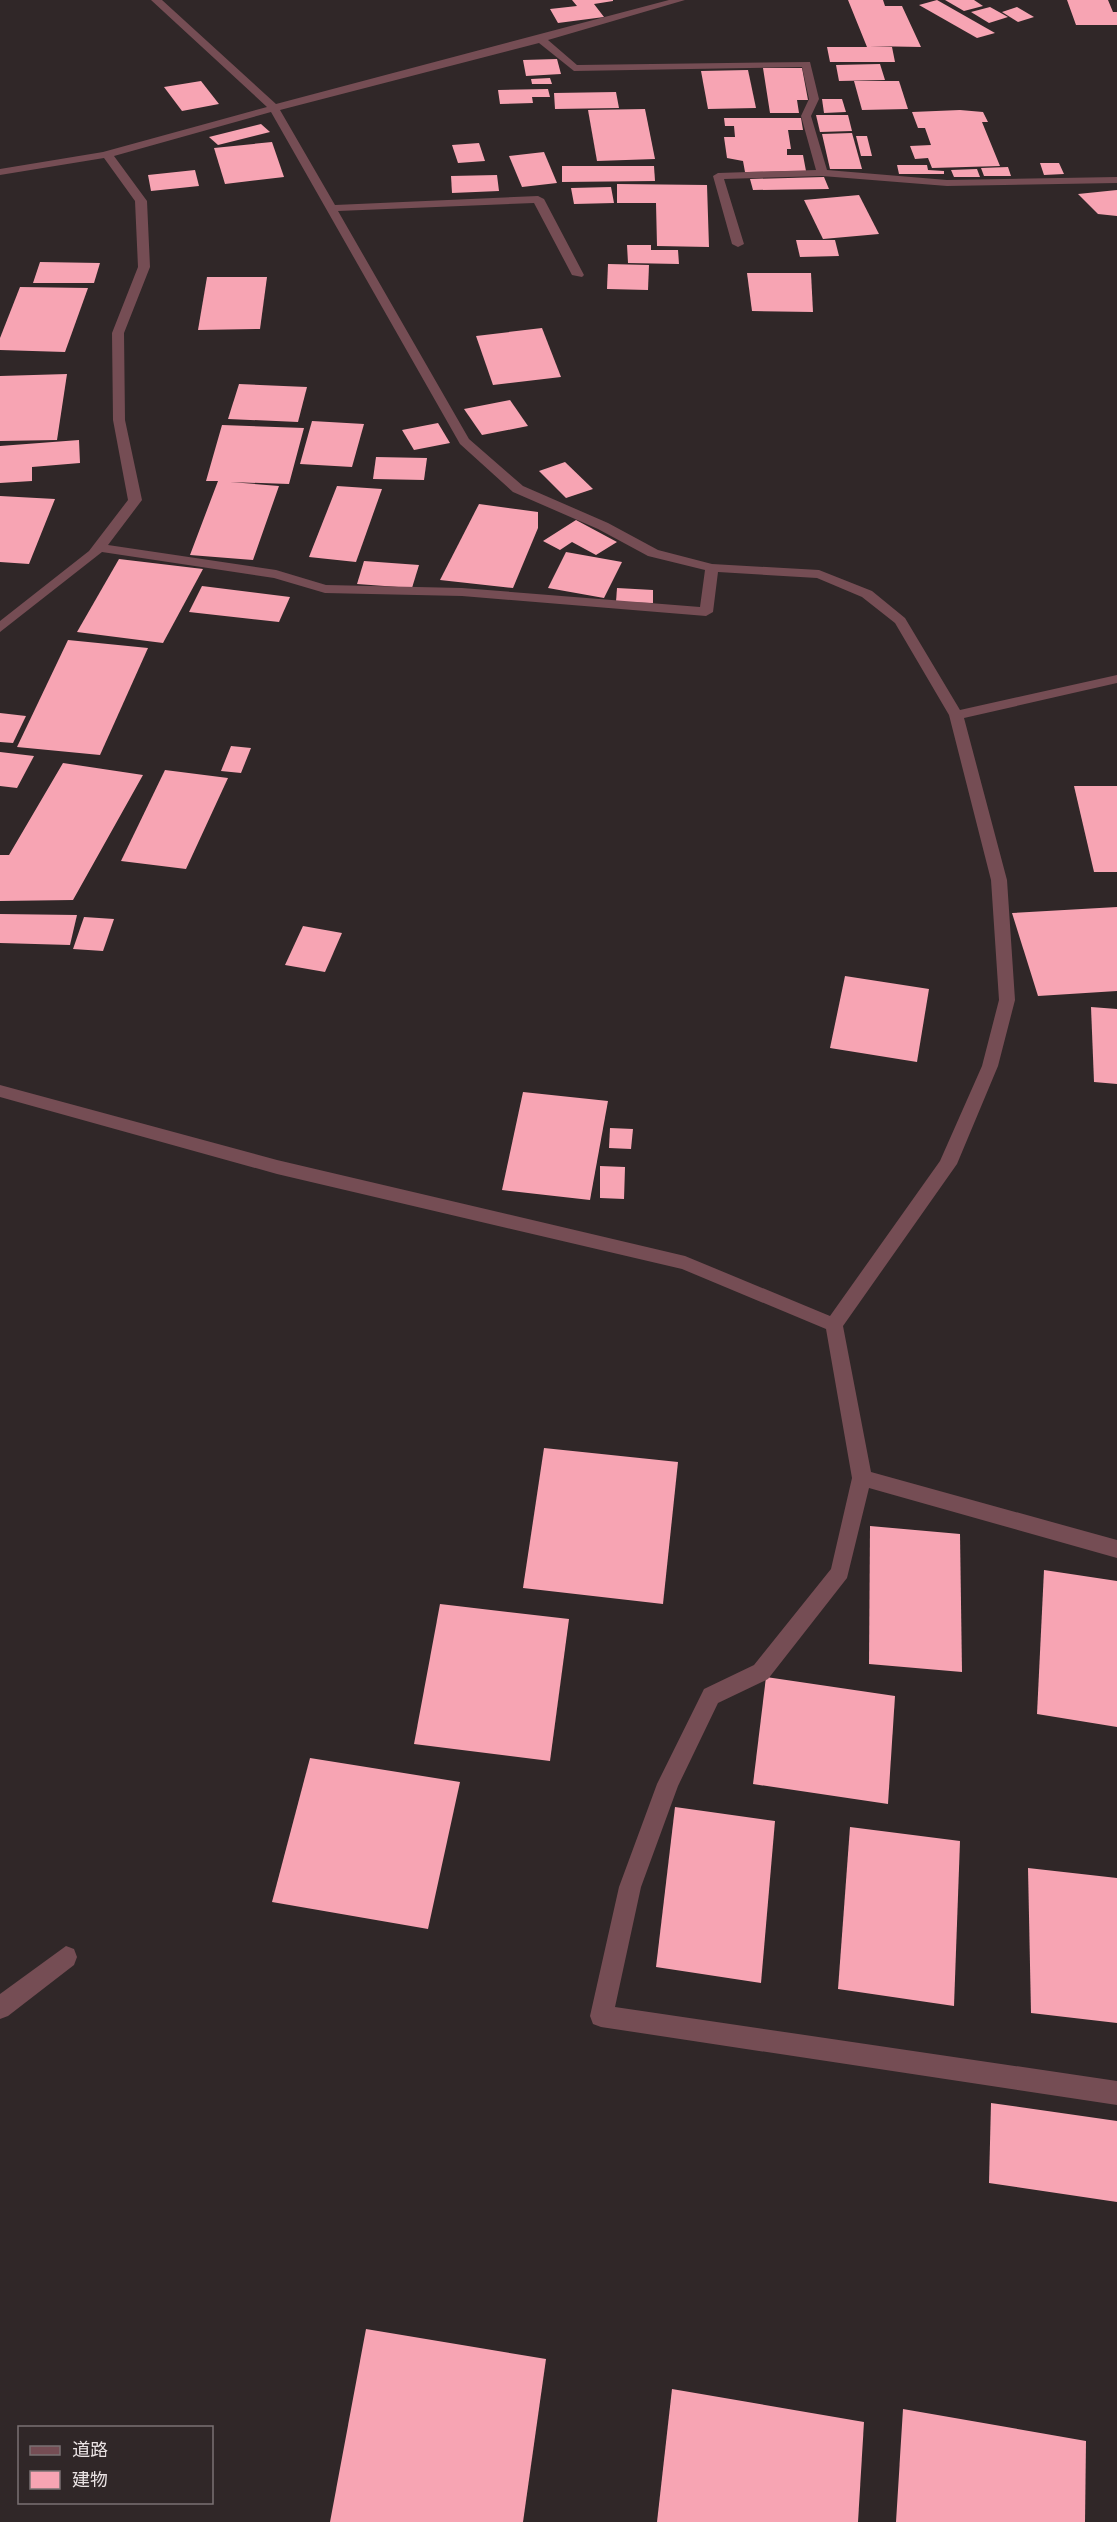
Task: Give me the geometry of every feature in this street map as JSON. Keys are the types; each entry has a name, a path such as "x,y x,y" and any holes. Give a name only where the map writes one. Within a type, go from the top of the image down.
{"street":[{"path":"156,0 274,108 334,208 464,441 518,489 603,526 653,553 712,568 819,574 867,594 900,621 956,715 999,880 1008,1000 990,1066 948,1164 834,1325 862,1478 840,1572 761,1672 711,1696 668,1784 630,1887 601,2016 1117,2093"},
{"path":"0,172 107,154 680,0"},
{"path":"541,39 574,68 806,64 814,99 806,116 822,173"},
{"path":"0,628 99,548 135,500 119,420 118,333 144,267 141,201 107,154"},
{"path":"738,244 718,176 822,173 946,183 1117,180"},
{"path":"334,208 538,199 578,275"},
{"path":"99,548 276,574 325,590 462,592 706,612 712,568"},
{"path":"956,715 1117,679"},
{"path":"0,1091 277,1167 685,1263 834,1325"},
{"path":"862,1478 1117,1549"},
{"path":"0,2008 66,1957"}],"building":[{"path":"572,0 613,1 594,4 604,17 558,23 550,9 577,6"},
{"path":"848,0 883,0 885,6 902,6 921,47 869,46 892,47 895,62 830,62 827,47 867,47"},
{"path":"937,0 995,33 977,38 919,5"},
{"path":"945,0 974,0 983,6 964,11"},
{"path":"1067,0 1108,0 1113,12 1117,12 1117,25 1076,25"},
{"path":"990,7 1008,17 989,23 971,12"},
{"path":"1017,7 1034,17 1018,22 1002,12"},
{"path":"557,59 561,74 526,76 523,60"},
{"path":"880,64 885,80 839,81 836,65"},
{"path":"763,68 802,68 808,100 797,100 799,113 770,113"},
{"path":"748,70 756,108 708,109 701,71"},
{"path":"550,78 552,84 532,84 531,79"},
{"path":"201,81 219,104 182,111 164,87"},
{"path":"854,81 899,81 908,109 862,110"},
{"path":"548,89 550,97 532,97 533,103 500,104 498,90"},
{"path":"616,92 619,108 555,109 554,93"},
{"path":"822,99 842,99 846,112 824,113"},
{"path":"645,109 655,159 597,161 588,110"},
{"path":"960,110 983,112 988,122 982,122 1000,166 932,168 928,158 915,159 910,146 931,145 925,128 918,128 912,112"},
{"path":"816,115 848,115 852,131 820,132"},
{"path":"724,118 801,118 803,130 788,130 791,149 787,149 787,155 803,155 806,171 745,172 743,161 727,158 724,137 735,137 734,126 725,126"},
{"path":"261,124 270,132 218,145 209,137"},
{"path":"852,133 862,169 830,169 822,134"},
{"path":"856,136 867,136 872,156 861,156"},
{"path":"272,142 284,177 225,184 214,148"},
{"path":"479,143 485,161 458,163 452,145"},
{"path":"544,152 557,183 522,187 509,156"},
{"path":"1040,163 1059,163 1064,174 1044,175"},
{"path":"897,165 927,165 928,170 944,171 944,174 899,174"},
{"path":"562,166 654,166 655,181 562,182"},
{"path":"1008,167 1011,176 984,176 981,168"},
{"path":"977,169 980,177 954,177 951,170"},
{"path":"195,170 199,186 151,191 148,175"},
{"path":"497,175 499,191 452,193 451,176"},
{"path":"824,177 829,189 753,190 750,179"},
{"path":"617,184 707,185 709,247 657,246 656,203 617,203"},
{"path":"611,187 614,203 574,204 571,188"},
{"path":"1117,190 1117,216 1098,214 1078,194"},
{"path":"859,195 879,234 823,239 804,200"},
{"path":"796,240 835,240 839,256 800,257"},
{"path":"627,245 651,245 651,250 678,250 679,264 628,263"},
{"path":"40,262 100,263 94,283 33,283"},
{"path":"608,264 649,265 648,290 607,289"},
{"path":"747,273 811,273 813,312 752,311"},
{"path":"207,277 267,277 260,329 198,330"},
{"path":"20,287 88,288 65,352 0,350 0,338"},
{"path":"542,328 561,377 493,385 476,336"},
{"path":"67,374 57,440 0,441 0,376"},
{"path":"239,384 307,387 298,422 228,419"},
{"path":"510,400 528,426 482,435 464,409"},
{"path":"312,421 364,424 352,467 300,464"},
{"path":"438,423 450,443 414,450 402,430"},
{"path":"222,425 304,428 289,484 230,482 279,486 253,560 190,555 218,481 206,481"},
{"path":"79,440 80,463 32,467 32,481 0,483 0,446"},
{"path":"376,457 427,458 424,480 373,479"},
{"path":"565,462 593,489 566,498 539,471"},
{"path":"337,486 382,489 356,562 309,557"},
{"path":"0,496 55,499 29,564 0,562"},
{"path":"479,504 538,512 538,528 513,588 440,580"},
{"path":"576,520 617,542 596,555 572,542 560,550 543,541"},
{"path":"566,552 622,562 604,598 548,588"},
{"path":"119,559 203,569 163,643 77,632"},
{"path":"364,561 419,565 412,588 357,584"},
{"path":"202,586 290,597 279,622 189,612"},
{"path":"617,588 653,590 653,603 616,602"},
{"path":"68,640 148,648 100,755 17,747"},
{"path":"0,713 26,716 13,743 0,742"},
{"path":"231,746 251,748 241,773 221,771"},
{"path":"0,752 34,756 17,788 0,786"},
{"path":"63,763 143,775 73,900 0,901 0,855 9,855"},
{"path":"165,770 228,778 186,869 121,861"},
{"path":"1074,786 1117,786 1117,872 1094,872"},
{"path":"1117,907 1117,991 1038,996 1012,913"},
{"path":"0,914 77,915 70,945 0,943"},
{"path":"84,917 114,919 103,951 73,949"},
{"path":"303,926 342,933 325,972 285,965"},
{"path":"845,976 929,989 917,1062 830,1048"},
{"path":"1091,1007 1117,1009 1117,1084 1094,1082"},
{"path":"523,1092 608,1101 590,1200 502,1190"},
{"path":"610,1128 633,1129 631,1149 609,1148"},
{"path":"600,1166 625,1167 624,1199 600,1198"},
{"path":"544,1448 678,1462 663,1604 523,1588"},
{"path":"870,1526 960,1534 962,1672 869,1664"},
{"path":"1044,1570 1117,1581 1117,1727 1037,1714"},
{"path":"440,1604 569,1619 550,1761 414,1744"},
{"path":"766,1677 895,1696 888,1804 753,1784"},
{"path":"310,1758 460,1782 428,1929 272,1902"},
{"path":"675,1807 775,1821 761,1983 656,1967"},
{"path":"850,1827 960,1841 954,2006 838,1989"},
{"path":"1028,1868 1117,1878 1117,2023 1031,2013"},
{"path":"991,2103 1117,2121 1117,2202 989,2183"},
{"path":"366,2329 546,2359 523,2522 330,2522"},
{"path":"672,2389 864,2422 858,2522 657,2522"},
{"path":"903,2409 1086,2441 1085,2522 896,2522"}]}
